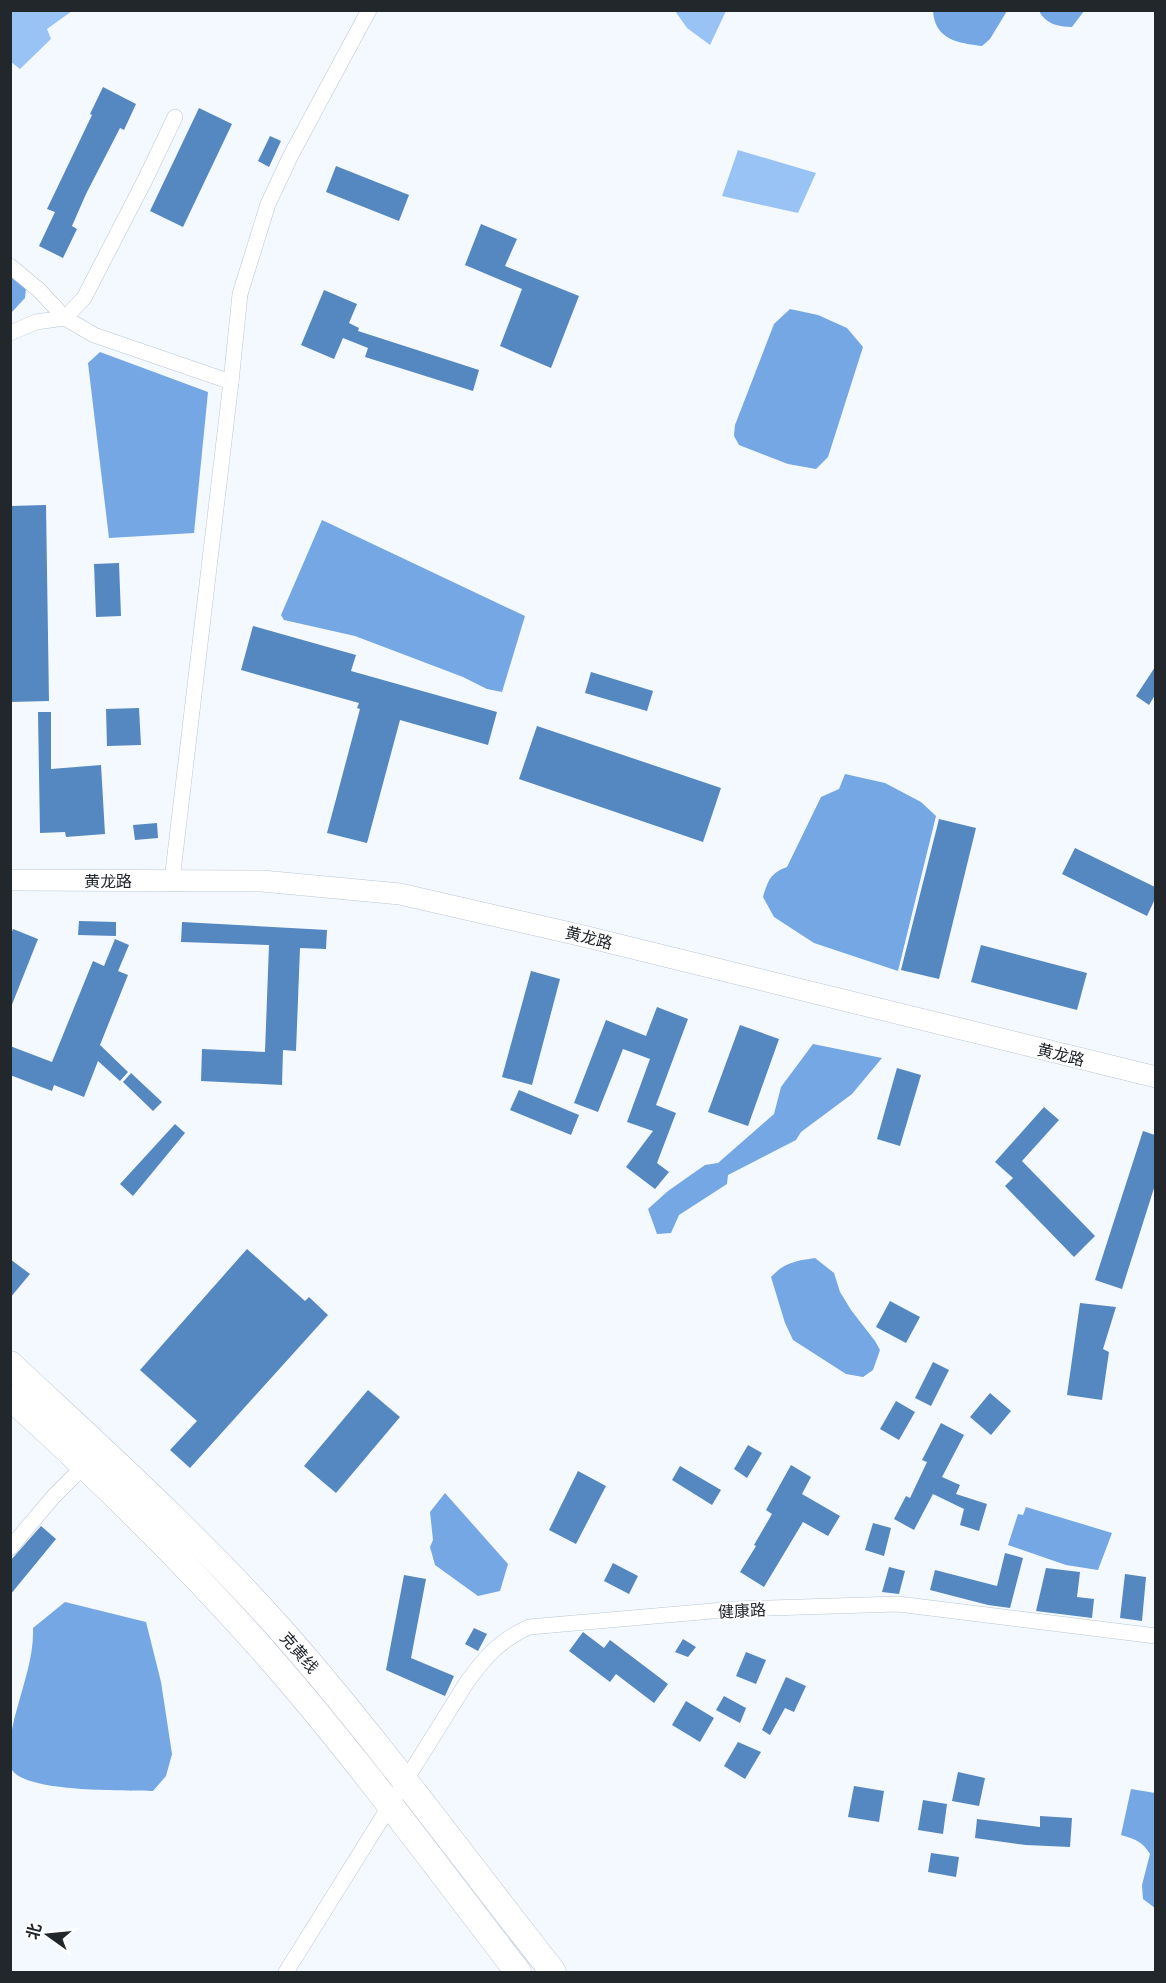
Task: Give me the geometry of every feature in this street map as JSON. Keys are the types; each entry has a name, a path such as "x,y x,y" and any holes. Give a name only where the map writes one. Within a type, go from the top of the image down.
{"highway":[{"name":"克黄线","path":"10,1364 145,1490 228,1572 287,1637 349,1710 553,1972"},
{"name":"克黄线","path":"10,1397 85,1465 209,1592 269,1658 334,1734 518,1972"}],"main road":[{"name":"黄龙路","path":"10,880 261,881 400,894 589,937 1155,1077"}],"street":[{"path":"172,880 240,294 266,210 291,155 369,10"},
{"path":"10,333 36,322 65,318 84,298 175,117"},
{"path":"10,266 39,290 65,318 94,335 231,382"},
{"path":"10,1548 54,1496 85,1465"},
{"name":"健康路","path":"286,1972 467,1682 484,1658 510,1636 529,1627 735,1609 898,1604 1155,1636"}],"shaded area":[{"path":"1007,10 990,39 982,46 956,41 943,34 938,28 933,11"},
{"path":"10,11 72,11 47,29 51,39 20,69 11,62"},
{"path":"675,11 726,11 710,45 687,28"},
{"path":"1039,11 1084,11 1072,27 1053,24"},
{"path":"738,150 816,173 798,213 722,196"},
{"path":"10,276 26,288 25,298 11,313"},
{"path":"790,309 818,315 847,328 863,347 828,457 816,469 788,464 739,445 734,436 735,425 774,324"},
{"path":"100,352 208,392 194,533 109,538 88,363"},
{"path":"322,520 525,616 502,692 487,689 463,677 355,636 284,620 281,615"},
{"path":"845,774 885,783 921,802 936,816 898,971 814,943 774,917 763,897 771,878 787,867 821,797 839,789"},
{"path":"813,1044 882,1058 852,1094 801,1132 796,1140 728,1175 727,1184 679,1215 671,1233 657,1234 648,1209 668,1191 705,1165 718,1163 774,1114 781,1087"},
{"path":"815,1258 834,1273 840,1292 880,1350 873,1370 863,1377 846,1374 793,1340 785,1323 771,1277 791,1263"},
{"path":"445,1493 508,1564 500,1591 478,1596 435,1565 430,1547 433,1540 430,1512"},
{"path":"1026,1507 1112,1533 1098,1570 1066,1565 1008,1545 1018,1514 1023,1515"},
{"path":"65,1602 146,1622 161,1682 172,1754 166,1776 153,1791 53,1786 19,1776 11,1768 9,1756 11,1739 30,1659 33,1628"},
{"path":"1131,1789 1155,1793 1155,1908 1143,1899 1142,1885 1150,1854 1138,1842 1121,1835"}],"building":[{"path":"103,87 136,104 124,130 120,128 86,194 72,226 77,229 63,258 39,246 55,212 47,209"},
{"path":"199,108 232,124 183,227 150,211"},
{"path":"270,136 281,141 269,167 258,161"},
{"path":"336,166 409,195 399,221 326,192"},
{"path":"481,224 517,239 505,266 579,296 551,368 500,346 522,289 465,265"},
{"path":"324,290 357,304 349,323 359,328 358,331 479,370 473,391 365,357 368,348 343,338 334,359 301,345"},
{"path":"46,505 49,701 10,702 10,506"},
{"path":"119,563 121,616 96,617 94,564"},
{"path":"253,626 356,655 351,671 497,712 488,745 400,720 367,843 327,833 360,709 357,708 359,703 241,670"},
{"path":"1155,667 1155,695 1149,705 1136,696"},
{"path":"591,672 653,691 647,711 585,693"},
{"path":"139,708 141,745 107,746 106,709"},
{"path":"38,712 51,712 51,769 101,765 105,834 66,837 65,832 40,833"},
{"path":"537,726 721,788 703,842 519,779"},
{"path":"939,819 976,828 939,979 901,970"},
{"path":"157,823 158,838 135,840 133,825"},
{"path":"1075,848 1155,887 1155,899 1147,916 1062,874"},
{"path":"79,921 116,922 116,936 78,935"},
{"path":"182,922 327,930 326,949 300,948 296,1051 283,1050 282,1085 201,1081 202,1049 265,1052 269,945 181,942"},
{"path":"13,929 38,939 11,1007 10,936"},
{"path":"115,939 129,945 118,971 128,975 100,1045 128,1072 120,1081 98,1061 84,1097 54,1085 52,1091 10,1075 10,1046 52,1062 93,961 104,966"},
{"path":"981,945 1087,973 1077,1010 971,982"},
{"path":"531,971 560,979 532,1085 502,1077"},
{"path":"657,1007 688,1019 656,1105 676,1113 657,1163 669,1172 655,1189 626,1167 653,1131 627,1122 650,1059 623,1049 598,1112 574,1103 606,1020 646,1036"},
{"path":"740,1025 779,1039 748,1126 708,1112"},
{"path":"897,1068 921,1075 900,1146 877,1139"},
{"path":"131,1073 162,1102 153,1111 123,1082"},
{"path":"519,1090 579,1115 571,1135 510,1110"},
{"path":"1044,1107 1059,1120 1022,1161 1095,1236 1074,1257 1005,1186 1013,1178 995,1162"},
{"path":"175,1124 185,1133 133,1196 120,1184"},
{"path":"1143,1131 1155,1135 1155,1185 1122,1289 1095,1280"},
{"path":"247,1249 305,1301 309,1297 328,1315 190,1468 170,1450 197,1421 140,1370"},
{"path":"10,1259 30,1274 10,1298"},
{"path":"890,1301 920,1317 906,1343 876,1327"},
{"path":"1080,1303 1116,1307 1103,1349 1109,1352 1102,1400 1067,1395"},
{"path":"933,1362 949,1370 931,1406 915,1398"},
{"path":"368,1390 400,1417 336,1493 304,1466"},
{"path":"990,1393 1011,1411 991,1435 970,1417"},
{"path":"896,1401 915,1412 899,1440 880,1429"},
{"path":"941,1423 964,1435 942,1477 960,1485 956,1494 987,1504 979,1531 960,1525 964,1509 933,1494 914,1530 894,1519 906,1496 910,1498 927,1462 922,1460"},
{"path":"748,1445 762,1453 747,1478 734,1469"},
{"path":"791,1465 811,1477 802,1494 840,1516 828,1536 803,1522 764,1587 740,1572 772,1514 766,1510"},
{"path":"680,1466 721,1490 712,1505 672,1480"},
{"path":"578,1471 606,1486 576,1544 549,1530"},
{"path":"873,1523 891,1528 884,1556 865,1550"},
{"path":"41,1526 56,1539 10,1595 10,1561"},
{"path":"1005,1553 1023,1558 1010,1608 988,1605 930,1590 935,1570 997,1586"},
{"path":"613,1563 638,1576 629,1594 604,1581"},
{"path":"889,1567 905,1571 899,1594 882,1592"},
{"path":"1046,1568 1080,1572 1077,1597 1094,1599 1092,1618 1036,1611"},
{"path":"1125,1574 1146,1577 1142,1621 1120,1618"},
{"path":"404,1575 426,1579 411,1658 454,1676 445,1696 386,1670"},
{"path":"474,1628 487,1634 478,1651 465,1644"},
{"path":"583,1632 604,1648 610,1640 668,1684 654,1703 616,1674 610,1682 569,1651"},
{"path":"683,1639 696,1647 688,1657 675,1652"},
{"path":"746,1652 766,1660 756,1684 736,1676"},
{"path":"786,1677 806,1686 794,1712 785,1708 770,1735 762,1730"},
{"path":"724,1696 746,1708 740,1723 716,1710"},
{"path":"686,1701 714,1718 700,1742 672,1725"},
{"path":"738,1742 761,1752 745,1779 724,1766"},
{"path":"958,1772 985,1778 979,1806 952,1801"},
{"path":"854,1786 884,1791 879,1822 848,1817"},
{"path":"923,1800 947,1804 943,1834 918,1830"},
{"path":"1040,1816 1072,1818 1070,1847 1026,1845 975,1838 977,1819 1040,1827"},
{"path":"931,1853 959,1857 956,1877 928,1872"}]}
